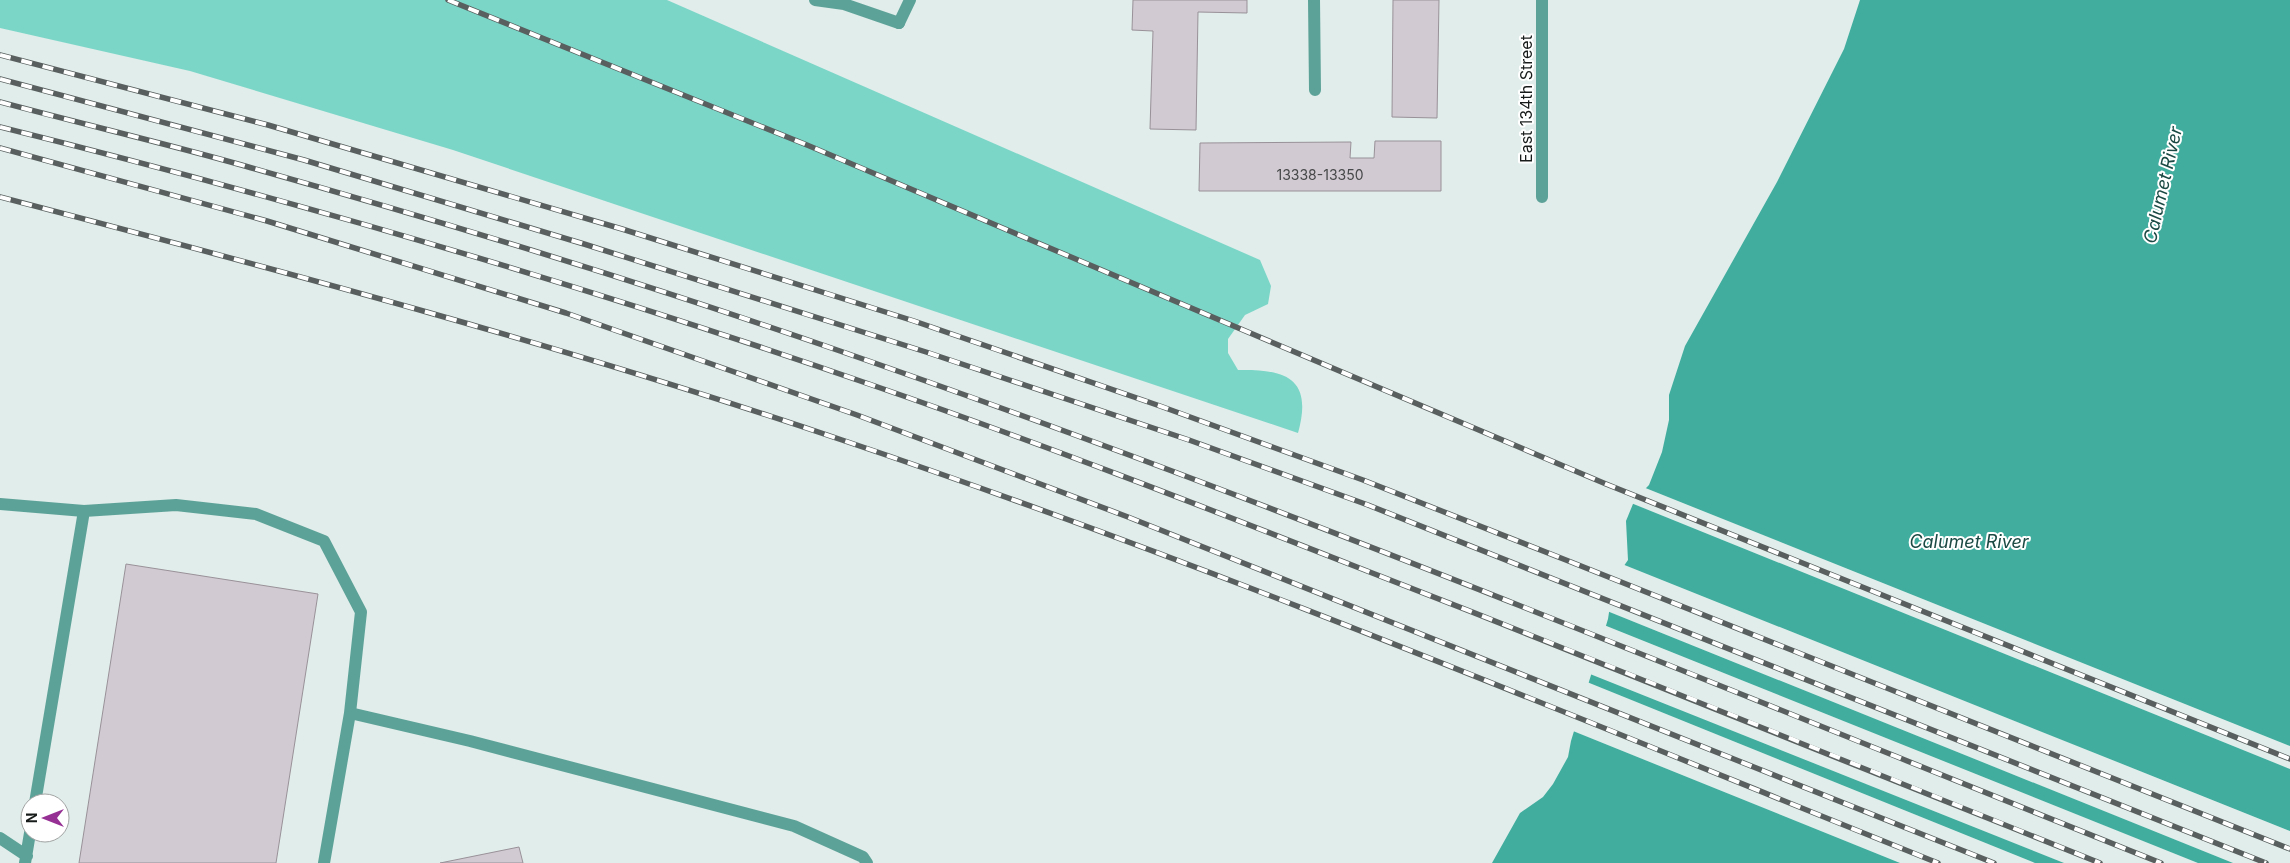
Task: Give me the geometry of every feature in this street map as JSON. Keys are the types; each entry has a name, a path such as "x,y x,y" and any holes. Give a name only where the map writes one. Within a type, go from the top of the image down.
{"street":[{"path":"815,0 844,4 899,23 910,0"},
{"path":"1314,0 1315,90"},
{"name":"East 134th Street","path":"1542,0 1542,198"},
{"path":"0,504 84,511 176,505 256,514 324,541 361,612 350,713 324,863"},
{"path":"38,793 84,511"},
{"path":"350,713 470,741 794,826 864,857 866,863"},
{"path":"0,838 26,860"},
{"path":"26,860 29,843"}],"shaded area":[{"path":"0,0 667,0 1260,260 1271,286 1268,304 1245,315 1228,339 1228,353 1238,370 1255,370 1282,375 1292,381 1299,389 1302,400 1302,415 1298,433 453,150 190,71 0,28"}],"water":[{"name":"Calumet River","path":"1860,0 2290,0 2290,863 1492,863 1520,813 1543,797 1553,784 1568,757 1571,741 1608,619 1614,580 1628,560 1626,521 1635,499 1649,485 1662,452 1669,420 1669,395 1685,346 1777,182 1844,49"}],"pier":[{"path":"1643,487 2290,746 2290,769 1631,503"},
{"path":"1622,564 2290,831 2290,863 2233,863 1607,611 1611,579"},
{"path":"1604,625 2198,863 2064,863 1590,674"},
{"path":"1587,682 2035,863 1900,863 1573,731"}],"building":[{"path":"1133,0 1247,0 1247,13 1198,12 1196,130 1150,129 1153,31 1132,30"},
{"path":"1393,0 1439,0 1437,118 1392,117"},
{"path":"1375,141 1441,141 1441,191 1199,191 1200,143 1351,142 1350,158 1374,158"},
{"path":"126,564 318,594 276,863 79,863"},
{"path":"519,847 523,863 440,863"}],"railway":[{"path":"448,0 807,145 1606,484 2290,759"},
{"path":"0,55 268,125 622,229 914,321 1160,406 1363,480 2290,849"},
{"path":"0,79 304,160 584,244 926,352 1189,440 1368,505 2266,863"},
{"path":"0,102 215,158 395,209 618,277 840,351 1173,471 1504,599 2161,863"},
{"path":"0,127 329,214 546,278 654,312 931,406 1117,474 1455,605 2100,863"},
{"path":"0,148 267,221 566,313 857,415 1128,517 1994,863"},
{"path":"0,197 212,253 528,341 842,440 981,488 1256,590 1530,698 1938,863"}]}
